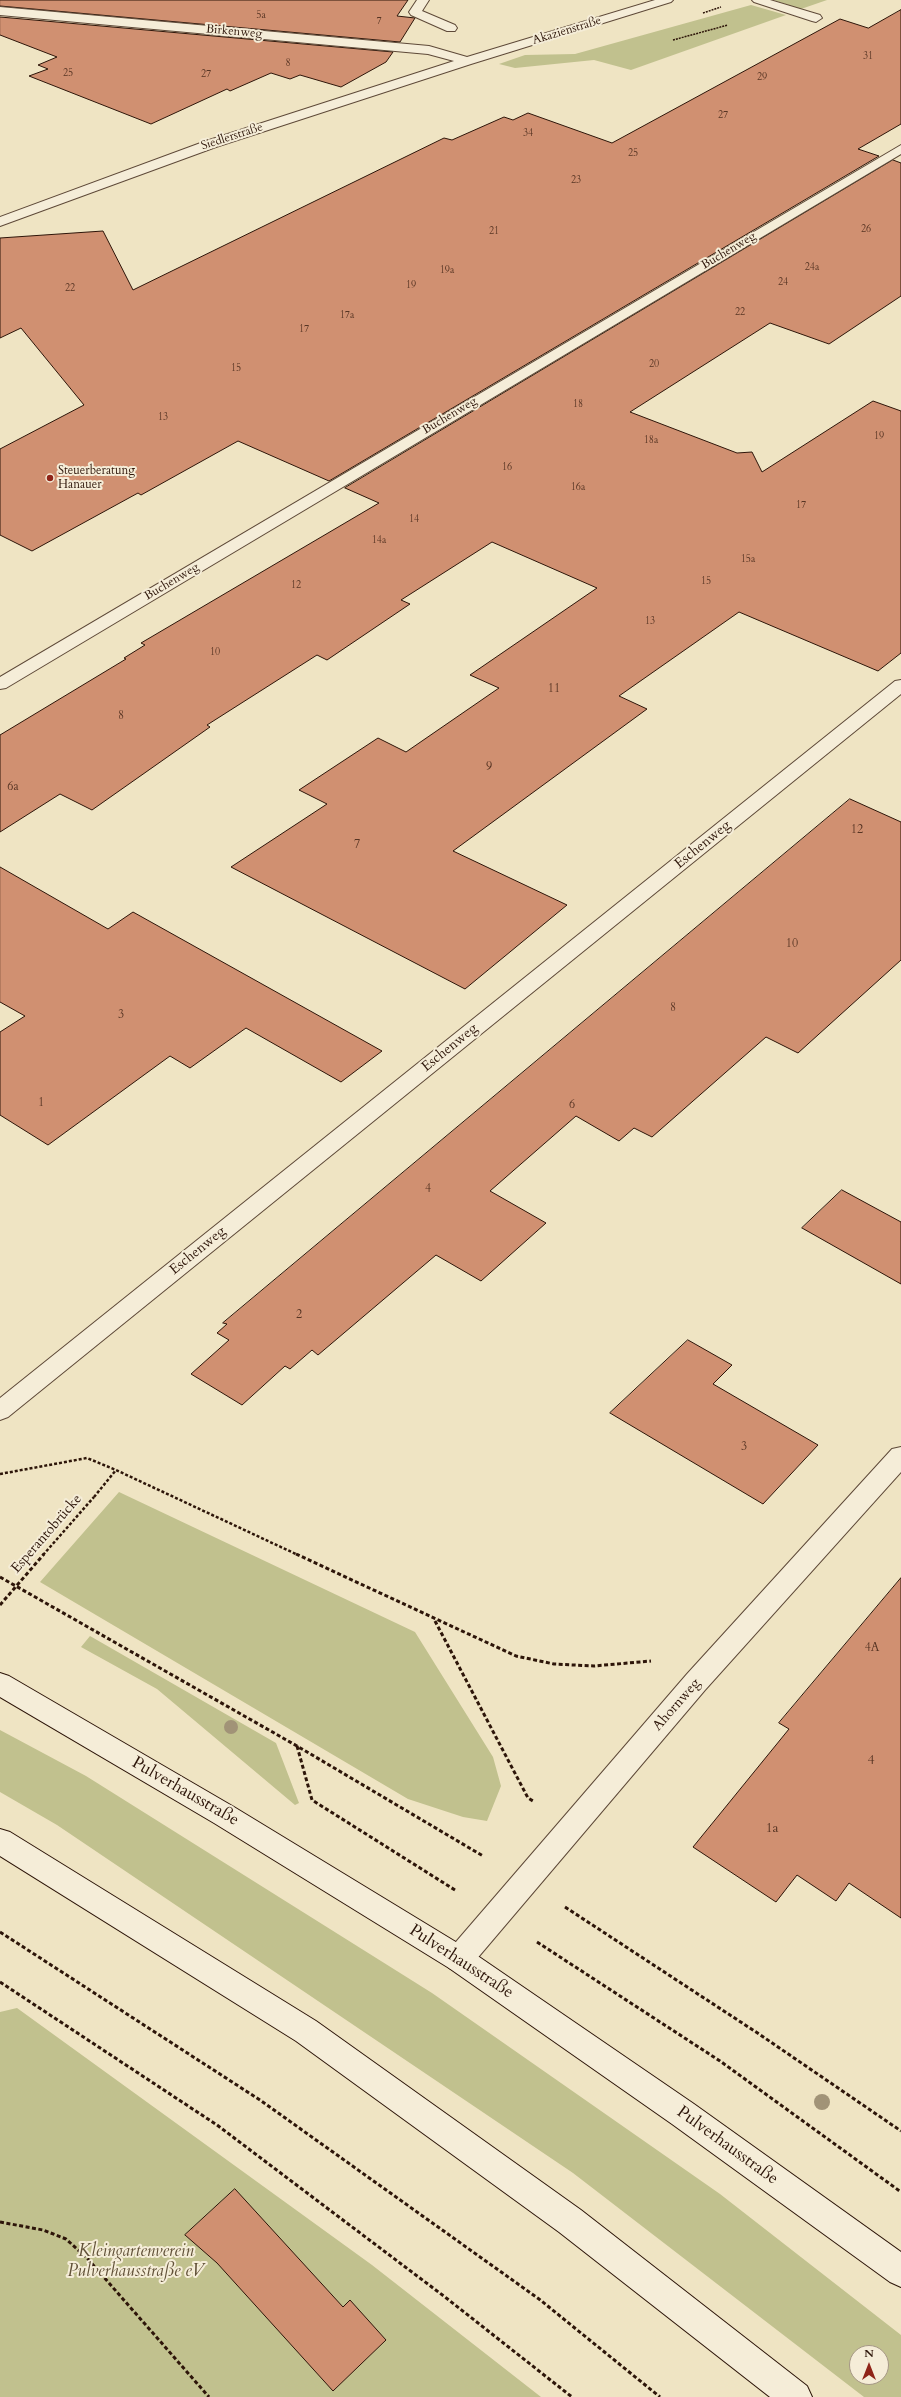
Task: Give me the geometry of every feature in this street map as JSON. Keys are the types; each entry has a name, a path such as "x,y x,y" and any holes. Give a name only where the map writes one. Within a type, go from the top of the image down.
{"street":[{"path":"423,0 415,12 451,28"},
{"name":"Akazienstraße","path":"468,61 667,0"},
{"path":"758,0 816,18"},
{"name":"Birkenweg","path":"0,11 429,50 468,61"},
{"name":"Siedlerstraße","path":"0,222 211,144 468,61"},
{"name":"Buchenweg","path":"0,684 901,149"},
{"name":"Eschenweg","path":"0,1411 901,685"},
{"name":"Ahornweg","path":"459,1959 696,1682 901,1456"},
{"name":"Pulverhausstraße","path":"0,1684 224,1815 459,1959 683,2114 901,2271"},
{"path":"0,1841 306,2032 570,2221 796,2397"}],"path":[{"path":"0,1474 87,1458 116,1470 435,1620 516,1656 554,1664 594,1666 658,1661 696,1682"},
{"name":"Esperantobrücke","path":"0,1605 116,1470"},
{"path":"0,1577 297,1746 526,1882 759,2034 901,2131"},
{"path":"435,1620 528,1798 574,1825"},
{"path":"297,1746 312,1800 496,1915 720,2061 901,2192"},
{"path":"0,1932 260,2100 539,2299 660,2397"},
{"path":"0,1982 217,2125 445,2297 572,2397"},
{"path":"0,2222 43,2230 66,2239 86,2258 209,2397"}],"green space":[{"path":"773,0 827,0 801,9"},
{"path":"751,5 786,15 631,70 594,60 515,68 499,64 525,55 575,54"},
{"path":"119,1492 415,1632 493,1757 501,1786 487,1821 463,1817 408,1799 40,1582"},
{"path":"90,1636 276,1743 299,1803 295,1805 157,1689 81,1647"},
{"path":"0,1730 86,1776 432,1993 720,2194 901,2335 901,2397 864,2397 573,2173 57,1825 0,1792"},
{"name":"Kleingartenverein Pulverhausstraße eV","path":"17,2008 372,2265 541,2397 0,2397 0,2012"}],"building":[{"path":"0,0 408,0 397,16 415,18 400,42 0,6"},
{"path":"901,10 901,124 858,149 879,156 329,481 238,441 141,495 138,493 32,551 0,535 0,449 84,405 21,328 0,338 0,238 103,231 133,290 444,138 452,140 504,117 513,120 528,113 612,143 840,19 868,28"},
{"path":"0,17 393,52 386,62 341,87 300,75 290,79 271,73 230,91 227,89 151,124 29,76 48,69 38,65 57,57 0,35"},
{"path":"893,160 901,163 901,296 829,344 770,323 630,412 737,453 752,452 762,472 873,401 901,411 901,653 878,671 739,612 619,696 647,709 453,851 567,905 465,989 231,867 327,804 299,790 378,738 406,752 499,688 470,675 597,588 492,542 401,600 410,604 327,660 317,655 207,725 210,727 92,810 60,794 0,832 0,735 126,659 124,658 145,645 141,643 379,503 345,488"},
{"path":"850,799 901,822 901,960 798,1053 766,1037 652,1137 634,1128 619,1141 576,1116 490,1191 546,1223 481,1281 436,1255 318,1355 312,1350 290,1369 285,1366 242,1405 191,1374 229,1340 217,1333 227,1324 223,1323"},
{"path":"0,867 108,929 133,912 382,1051 341,1082 246,1028 190,1068 170,1056 48,1145 0,1115 0,1032 25,1016 0,1002"},
{"path":"842,1190 901,1222 901,1284 802,1228"},
{"path":"688,1340 732,1365 713,1384 818,1445 763,1504 610,1413"},
{"path":"901,1578 901,1918 849,1883 836,1901 797,1875 776,1902 693,1847 789,1729 779,1723"},
{"path":"235,2189 343,2307 350,2300 386,2340 333,2391 217,2263 185,2235"}],"place":[{"name":"Steuerberatung Hanauer","path":"50,478"}]}
